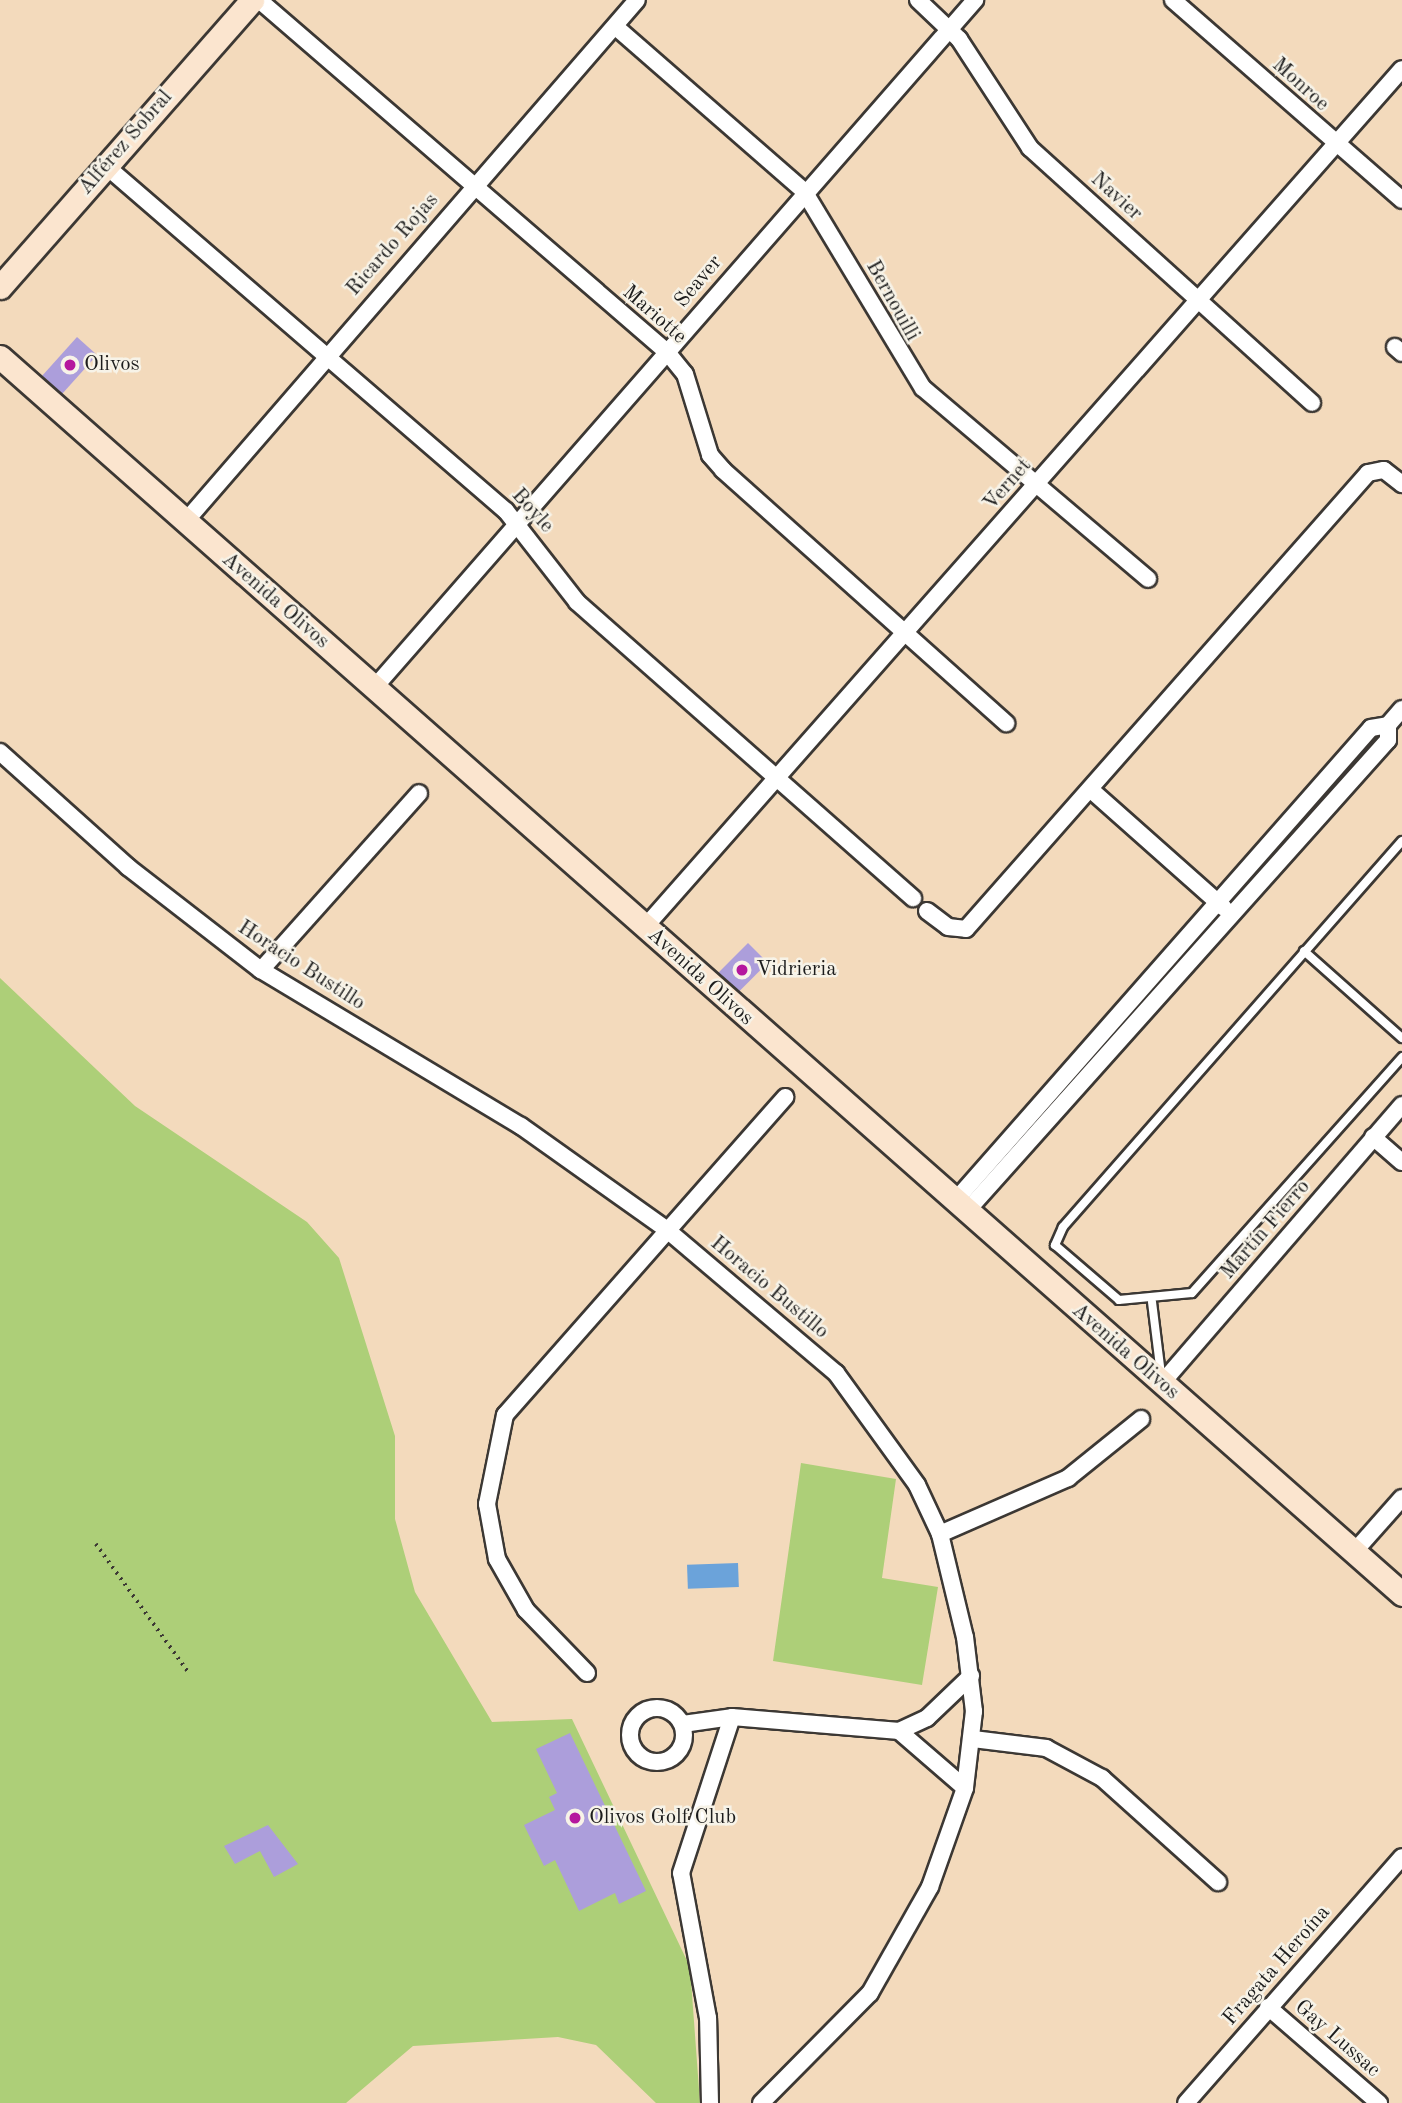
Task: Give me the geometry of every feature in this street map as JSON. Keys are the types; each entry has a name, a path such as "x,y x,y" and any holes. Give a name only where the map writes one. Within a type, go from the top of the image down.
{"street":[{"name":"Alférez Sobral","path":"0,286 252,0"},
{"name":"Mariotte","path":"259,0 470,188 667,352 685,374 710,455 723,470 1006,723"},
{"name":"Ricardo Rojas","path":"185,522 470,188 617,28 638,0"},
{"name":"Navier","path":"918,0 950,28 1015,132 1312,402"},
{"name":"Seaver","path":"374,688 804,191 975,0"},
{"name":"Monroe","path":"1172,0 1336,146 1402,200"},
{"name":"Bernouilli","path":"617,28 804,191 911,375 1148,579"},
{"name":"Vernet","path":"645,927 907,636 1036,484 1402,69"},
{"name":"Boyle","path":"106,166 517,523 577,602 776,782 914,898"},
{"name":"Avenida Olivos","path":"0,357 960,1207 1402,1594"},
{"path":"927,911 948,928 966,929 1368,473 1384,470 1402,484"},
{"path":"960,1207 1106,1030 1371,728 1388,725 1402,709"},
{"path":"960,1207 1119,1042 1388,740 1388,725"},
{"name":"Horacio Bustillo","path":"0,752 128,867 261,970 521,1126 666,1229 836,1373 890,1440 940,1534 971,1676 973,1739 965,1788 930,1887 876,1983 761,2103"},
{"path":"1090,789 1232,915"},
{"path":"261,970 419,793"},
{"path":"1106,1030 1119,1042"},
{"path":"587,1673 526,1610 497,1559 487,1504 494,1446 521,1391 785,1097"},
{"name":"Martín Fierro","path":"1162,1383 1402,1105"},
{"path":"1373,1137 1402,1162"},
{"path":"940,1534 1068,1478 1141,1419"},
{"path":"1354,1552 1402,1498"},
{"path":"683,1724 732,1717 899,1731 927,1718 971,1676"},
{"path":"710,2103 708,2018 681,1873 732,1717"},
{"path":"899,1731 965,1788"},
{"path":"973,1739 1046,1748 1102,1778 1218,1882"},
{"name":"Fragata Heroína","path":"1186,2103 1402,1857"},
{"name":"Gay Lussac","path":"1268,2007 1379,2103"}],"lane":[{"path":"1402,841 1056,1239 1063,1254 1119,1300 1153,1302 1198,1288 1402,1057"},
{"path":"1304,951 1402,1038"},
{"path":"1153,1302 1162,1383"}],"path":[{"path":"96,1544 189,1673"}],"green space":[{"name":"Olivos Golf Club","path":"0,978 135,1106 307,1222 339,1258 395,1436 395,1519 415,1592 492,1722 572,1719 690,1967 700,2103 656,2103 596,2045 558,2037 413,2046 346,2103 0,2103"},
{"path":"801,1463 896,1479 882,1578 938,1587 922,1685 773,1661"}],"water":[{"path":"738,1563 739,1587 688,1589 687,1565"}],"building":[{"name":"Olivos","path":"77,337 97,355 62,394 42,376"},
{"name":"Vidrieria","path":"748,943 768,963 738,992 718,973"},
{"name":"Olivos Golf Club","path":"570,1733 646,1891 619,1904 615,1893 579,1911 555,1860 544,1866 524,1825 555,1810 549,1797 557,1793 536,1749"},
{"path":"268,1825 298,1864 274,1877 260,1851 235,1864 224,1846"}],"place":[{"name":"Olivos","path":"70,365"},
{"name":"Vidrieria","path":"742,970"},
{"name":"Olivos Golf Club","path":"575,1818"}]}
